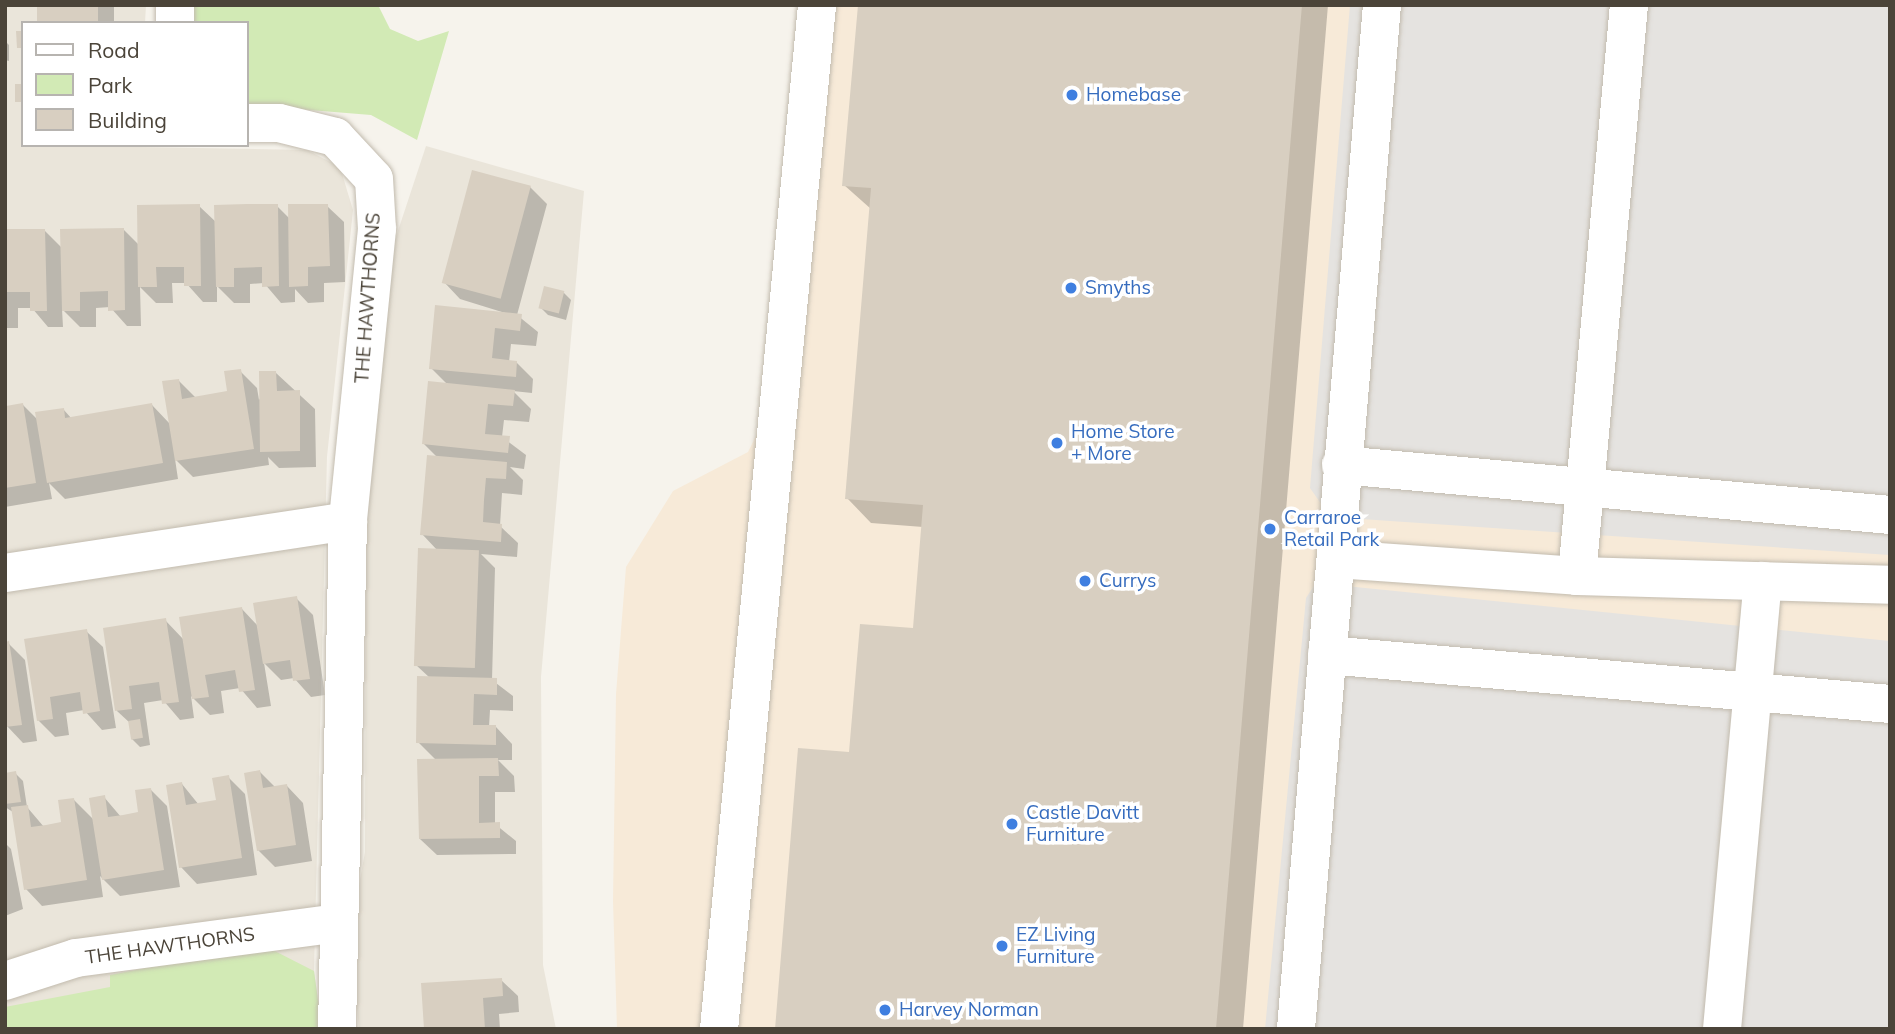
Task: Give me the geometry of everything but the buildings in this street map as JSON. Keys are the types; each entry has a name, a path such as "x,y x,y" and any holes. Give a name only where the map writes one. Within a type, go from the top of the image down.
{"street":[{"path":"719,1029 817,5"},
{"path":"1296,1029 1336,559 1341,465 1382,5"},
{"path":"1577,576 1629,5"},
{"name":"THE HAWTHORNS","path":"248,123 279,123 335,137 374,179 377,229 348,521 337,1029"},
{"path":"1341,465 1890,515"},
{"path":"5,573 348,521"},
{"path":"1336,559 1577,576 1890,585"},
{"path":"1723,1029 1763,581"},
{"path":"1327,655 1890,704"},
{"name":"THE HAWTHORNS","path":"5,981 76,958 338,923"}],"shaded area":[{"path":"5,5 146,5 145,21 21,21 21,147 307,150 340,167 353,210 327,457 314,971 322,1029 5,1029"},
{"name":"Carraroe Retail Park","path":"802,5 1890,5 1890,1029 617,1029 613,901 616,694 626,567 673,491 748,452 770,408"},
{"path":"1350,5 1890,5 1890,555 1361,519 1326,511 1310,488"},
{"path":"426,146 584,191 541,677 543,965 556,1029 359,1029 350,935 365,852 366,509 393,246"},
{"path":"1316,583 1890,641 1890,1029 1265,1029 1306,598"}],"green space":[{"path":"190,5 378,5 390,29 418,41 449,31 417,140 371,115 248,105 248,21 190,21"},
{"path":"263,945 314,971 322,1029 7,1029 5,1007 110,987 110,975"}],"place":[{"name":"Homebase","path":"1072,95"},
{"name":"Smyths","path":"1071,288"},
{"name":"Home Store + More","path":"1057,443"},
{"name":"Carraroe Retail Park","path":"1270,529"},
{"name":"Currys","path":"1085,581"},
{"name":"Castle Davitt Furniture","path":"1012,824"},
{"name":"EZ Living Furniture","path":"1002,946"},
{"name":"Harvey Norman","path":"885,1010"}]}
